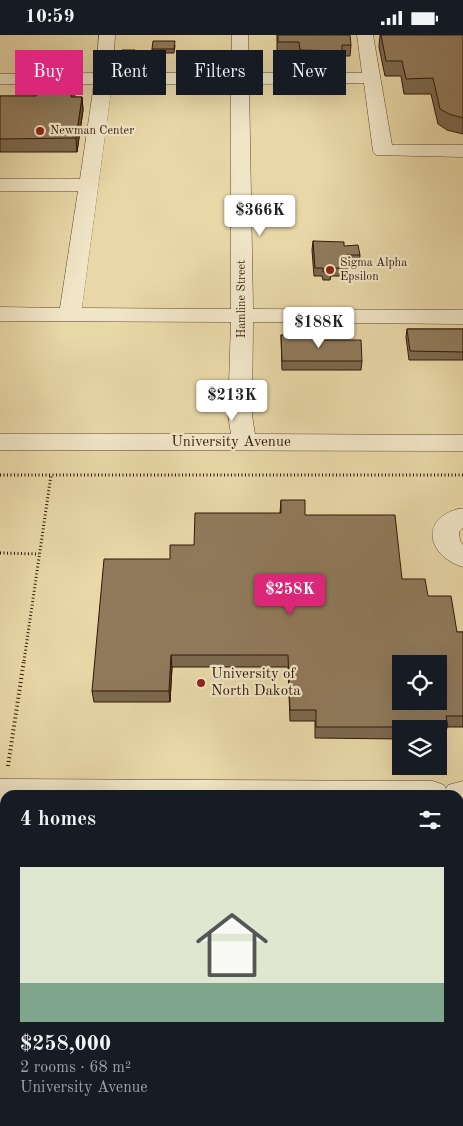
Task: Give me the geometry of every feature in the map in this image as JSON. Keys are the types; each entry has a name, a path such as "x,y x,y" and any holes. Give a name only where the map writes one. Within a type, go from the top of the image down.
{"street":[{"path":"106,50 107,35"},
{"name":"Hamline Street","path":"240,35 240,50"},
{"path":"365,35 383,151 463,151"},
{"path":"263,80 372,78"},
{"path":"0,79 93,79"},
{"path":"70,314 102,95"},
{"name":"Hamline Street","path":"240,95 242,316 240,415 244,442"},
{"path":"0,185 88,185"},
{"path":"0,313 463,317"},
{"name":"University Avenue","path":"0,442 463,443"},
{"path":"463,518 458,518 446,527 445,539 450,549 463,557"}],"path":[{"path":"0,475 463,475"},
{"path":"2,790 51,475"},
{"path":"0,553 39,554"}],"building":[{"path":"278,35 350,35 351,45 342,45 342,50 300,50 299,42 278,42"},
{"path":"381,35 463,35 463,118 440,109 433,78 406,79 402,61 386,61"},
{"path":"153,41 175,41 174,49 152,49"},
{"name":"Newman Center","path":"71,95 71,97 82,97 76,138 0,139 0,96"},
{"name":"Sigma Alpha Epsilon","path":"313,241 344,242 344,246 358,245 360,255 347,255 348,268 331,268 331,272 323,272 323,268 315,268"},
{"path":"407,329 463,329 463,352 410,351"},
{"path":"281,335 317,335 318,340 361,340 362,361 282,361"},
{"path":"281,500 305,500 305,515 395,515 402,579 425,579 428,596 451,596 457,632 463,632 463,716 446,716 447,720 392,720 392,727 316,727 316,710 290,710 288,655 171,655 169,691 92,691 104,559 170,559 170,545 194,545 195,513 281,513"}],"place":[{"name":"Newman Center","path":"40,131"},
{"name":"Sigma Alpha Epsilon","path":"330,270"},
{"name":"University of North Dakota","path":"201,683"}]}
